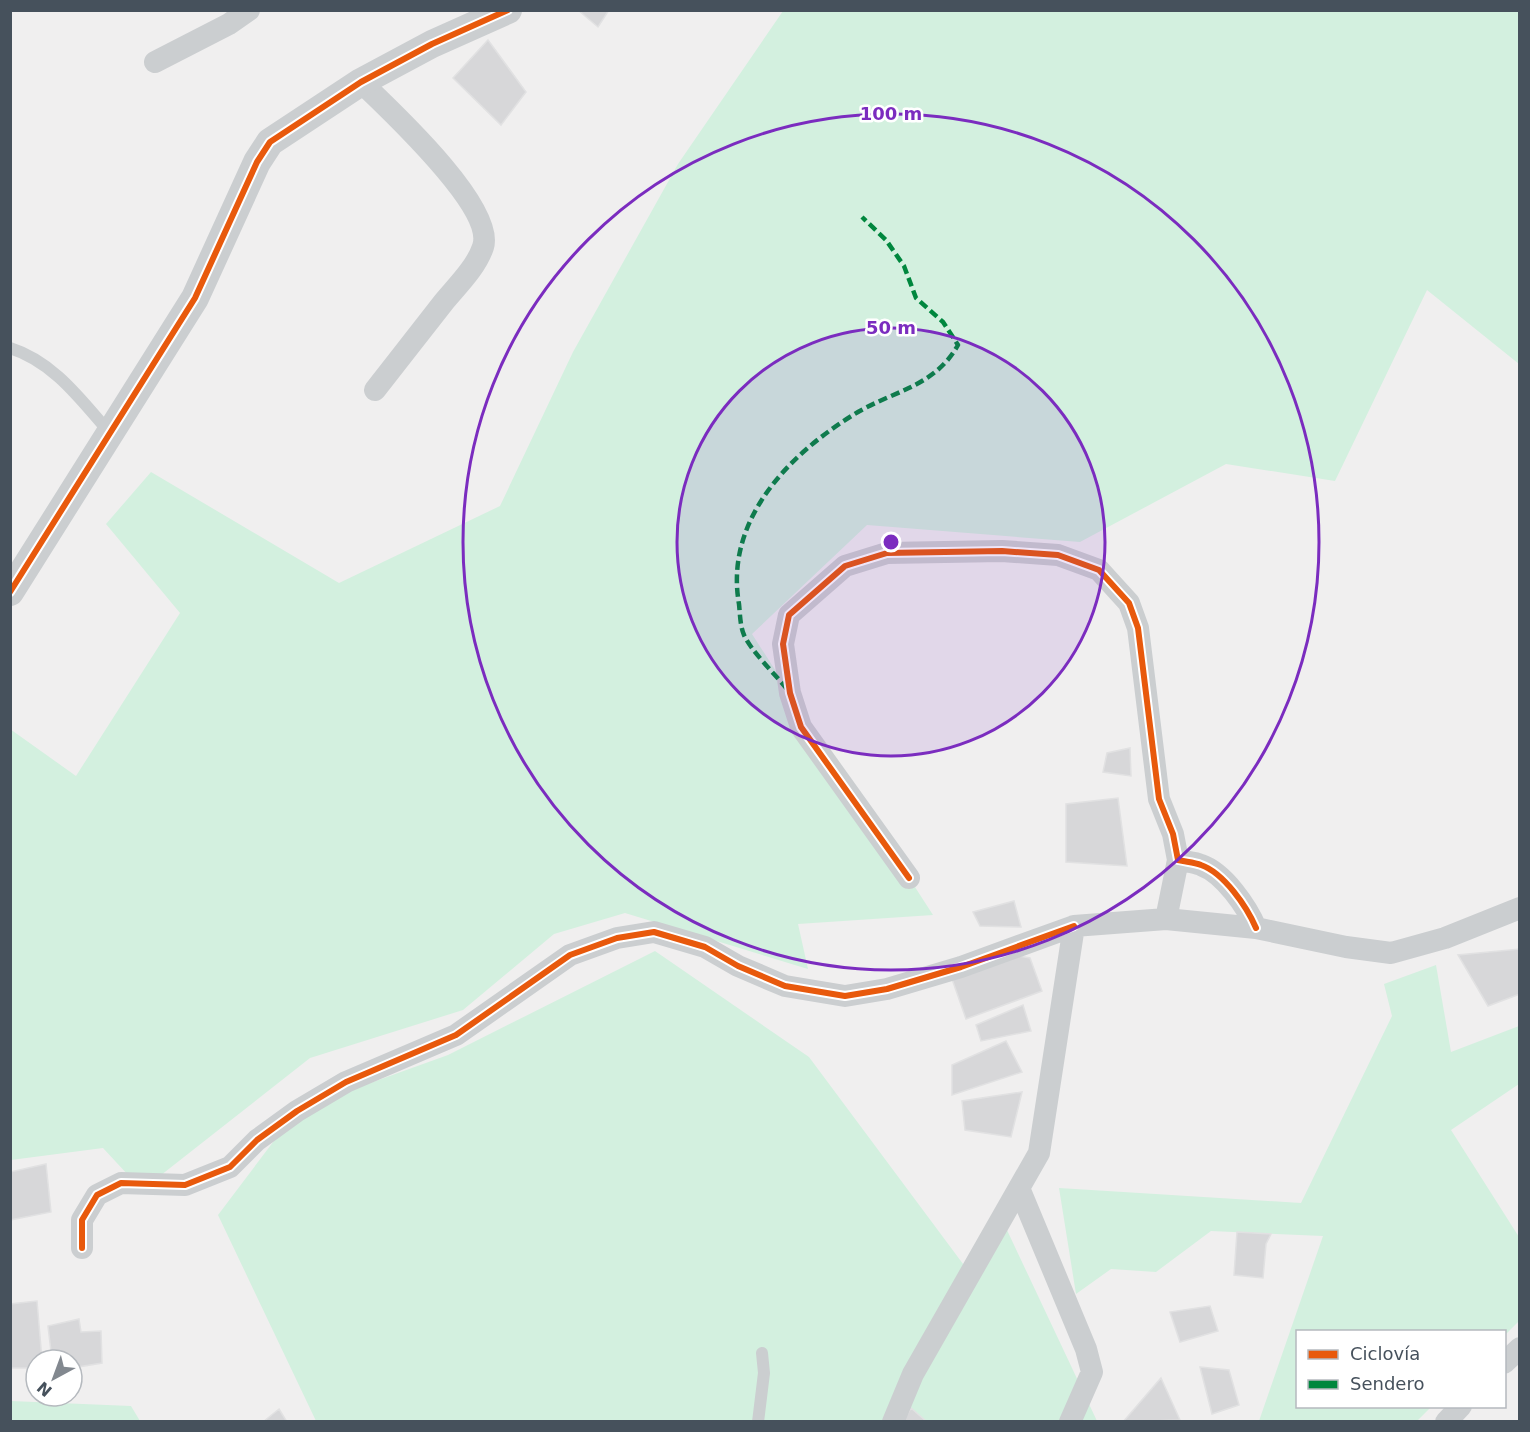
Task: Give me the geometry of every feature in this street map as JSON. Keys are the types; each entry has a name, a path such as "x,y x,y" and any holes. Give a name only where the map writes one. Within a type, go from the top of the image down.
{"street":[{"path":"155,62 229,24 249,10"},
{"path":"10,592 195,298 257,162 270,142 361,82 432,44 508,10"},
{"path":"361,82 426,147 469,200 485,231 483,248 468,272 375,390"},
{"path":"909,878 801,727 790,693 783,644 789,615 845,566 888,553 1002,551 1058,555 1099,570 1116,586 1129,603 1138,628 1159,799 1173,834 1178,860 1167,920"},
{"path":"1178,860 1203,865 1224,883 1246,906 1256,928"},
{"path":"82,1248 82,1220 97,1195 121,1183 185,1185 230,1167 257,1140 316,1099 346,1082 456,1035 570,955 617,938 654,932 705,947 738,966 785,986 845,996 887,988 961,967 1074,926 1167,920 1256,928 1346,947 1391,953 1445,938 1520,908"},
{"path":"893,1422 913,1374 1039,1153 1044,1136 1074,926"},
{"path":"1019,1188 1086,1348 1092,1372 1070,1422"},
{"path":"1506,1361 1520,1348"},
{"path":"1446,1422 1460,1408"}],"lane":[{"path":"10,348 31,355 45,364 110,433"},
{"path":"758,1422 764,1373 762,1353"}],"green space":[{"path":"783,11 1519,11 1519,364 1427,290 1335,481 1226,464 1080,542 867,525 752,634 933,915 798,924 808,969 625,913 554,934 463,1010 310,1058 142,1190 103,1148 11,1160 10,729 76,776 180,613 106,524 151,472 339,583 500,506 573,352 678,164"},
{"path":"655,951 809,1057 972,1276 1006,1228 1097,1421 316,1421 218,1215 298,1109 448,1055"},
{"path":"1436,965 1451,1052 1519,1026 1519,1084 1451,1130 1519,1237 1519,1321 1506,1334 1506,1330 1296,1330 1296,1408 1430,1408 1417,1421 1259,1421 1323,1236 1211,1231 1156,1272 1111,1269 1076,1294 1059,1188 1301,1203 1392,1016 1384,984"},
{"path":"11,1401 24,1402 24,1408 84,1408 84,1404 131,1406 140,1421 11,1421"}],"building":[{"path":"578,10 609,10 598,27"},
{"path":"488,40 526,92 501,125 453,78"},
{"path":"1130,748 1131,776 1103,772 1107,753"},
{"path":"1118,798 1127,866 1066,862 1066,804"},
{"path":"1014,901 1021,927 980,926 973,912"},
{"path":"1520,949 1520,994 1488,1006 1458,955"},
{"path":"1013,955 1030,958 1042,991 966,1019 952,979"},
{"path":"1023,1005 1031,1031 981,1041 976,1025"},
{"path":"1006,1041 1022,1072 952,1095 952,1065"},
{"path":"1022,1092 1011,1137 965,1130 962,1101"},
{"path":"46,1164 51,1212 10,1220 10,1172"},
{"path":"1237,1232 1271,1234 1266,1244 1263,1278 1234,1275"},
{"path":"37,1301 41,1348 24,1348 24,1368 10,1368 10,1304"},
{"path":"1210,1306 1218,1331 1180,1342 1170,1312"},
{"path":"79,1319 81,1332 101,1331 102,1363 84,1366 84,1348 51,1348 48,1326"},
{"path":"1200,1367 1229,1370 1239,1405 1212,1414"},
{"path":"1161,1378 1180,1420 1123,1422"},
{"path":"911,1408 927,1422 902,1422"},
{"path":"279,1409 287,1422 263,1422"}],"marked path":[{"path":"787,689 752,648 742,628 737,573 742,544 752,516 768,491 809,447 858,412 914,386 938,370 958,345 943,322 916,298 904,266 886,240 862,217"}],"cycle path":[{"path":"10,592 195,298 257,162 270,142 361,82 432,44 508,10"},
{"path":"909,878 801,727 790,693 783,644 789,615 845,566 887,553 1002,551 1058,555 1099,570 1129,603 1138,628 1159,799 1173,834 1178,860 1196,863 1218,875 1241,901 1256,928"},
{"path":"82,1248 82,1220 97,1195 121,1183 185,1185 230,1167 257,1140 297,1111 346,1082 456,1035 570,955 617,938 654,932 705,947 738,966 785,986 845,996 887,989 961,967 1074,926"}]}
